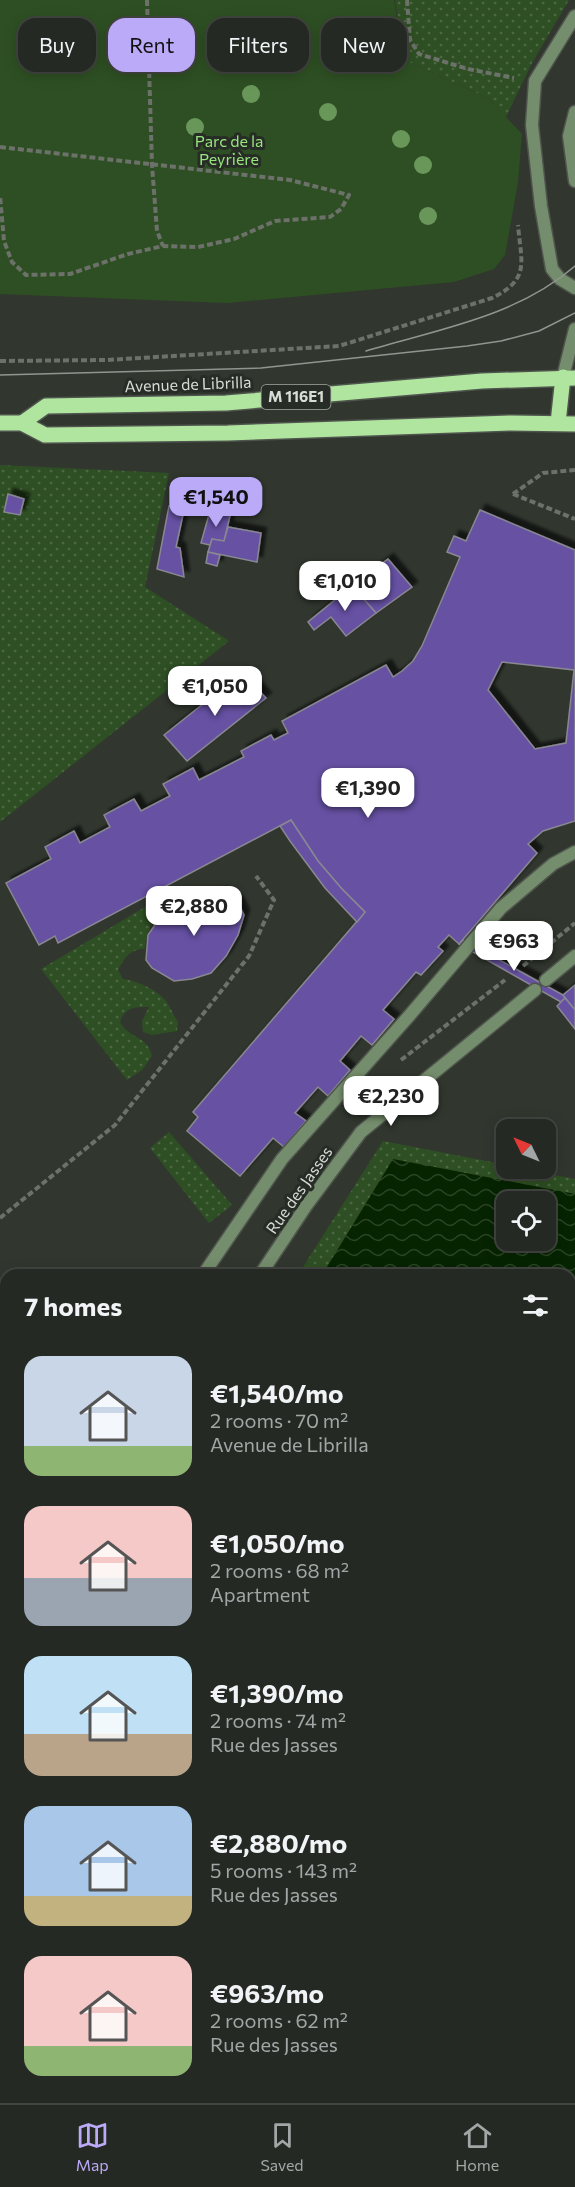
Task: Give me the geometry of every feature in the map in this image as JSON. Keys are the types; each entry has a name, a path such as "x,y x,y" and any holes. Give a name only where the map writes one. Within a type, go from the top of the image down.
{"main road":[{"name":"Avenue de Librilla","path":"22,423 46,406 226,403 482,381 569,378"},
{"path":"558,423 569,378"},
{"name":"M 116E1","path":"0,423 22,423 45,435 228,433 510,423 575,424"}],"street":[{"path":"575,16 535,81 532,125 541,206 552,270 560,279 575,288"},
{"path":"575,112 569,136 575,180"},
{"path":"569,378 575,328"},
{"path":"207,1269 282,1159 501,908 553,864 575,852"},
{"path":"546,980 575,956"},
{"name":"Rue des Jasses","path":"264,1269 306,1206 361,1132 535,990"}],"path":[{"path":"147,0 152,165 157,231 163,246"},
{"path":"407,0 410,40 419,54 468,69 535,81"},
{"path":"0,147 290,180 349,195 341,209 330,217 274,221 234,239 198,247 163,246 94,264 70,274 26,275 12,262 4,241 0,196"},
{"path":"0,361 107,360 339,346 492,298 505,291 517,281 522,269 518,225"},
{"path":"575,471 543,473 513,494 575,519"},
{"path":"0,1218 115,1125 249,956 274,900 256,876"},
{"path":"523,966 575,923"}],"green space":[{"name":"Parc de la Peyrière","path":"0,0 394,0 397,18 321,18 321,72 407,72 407,61 488,98 522,134 518,182 505,255 494,269 454,282 227,303 0,294"},
{"path":"395,0 569,0 532,63 506,117 488,98 407,61 407,18 398,18"},
{"path":"0,465 169,473 145,587 229,641 0,822"},
{"path":"177,888 185,898 162,912 152,924 145,949 135,950 128,955 118,970 123,979 146,986 162,997 178,1022 177,1031 152,1035 143,1032 142,1021 149,1007 135,1008 125,1013 120,1022 128,1032 146,1044 152,1056 142,1070 127,1080 41,969"},
{"path":"169,1132 232,1205 209,1223 150,1148"},
{"path":"383,1141 496,1163 496,1179 556,1179 556,1175 575,1179 575,1269 302,1269"}],"water":[{"path":"393,1159 575,1194 575,1269 326,1269"}],"building":[{"path":"8,494 24,499 20,515 4,512"},
{"path":"169,506 184,510 176,547 180,548 184,577 157,569"},
{"path":"480,510 575,550 575,821 543,831 528,844 537,853 459,944 449,935 438,947 443,951 421,975 416,972 383,1010 394,1019 372,1045 361,1036 340,1061 350,1070 328,1096 318,1087 295,1113 306,1121 284,1147 273,1138 240,1176 187,1131 198,1117 193,1112 365,912 318,861 291,820 58,943 55,936 39,945 6,883 51,859 45,847 74,831 80,843 110,827 104,815 134,799 141,811 170,796 163,784 193,768 199,780 244,757 241,751 271,735 274,740 288,733 282,721 386,665 393,677 402,671 413,661 422,646 460,557 447,552 454,536 466,541","holes":["502,662 574,670 566,743 535,749 488,690"]},
{"path":"210,511 230,516 224,541 212,539 210,545 201,543"},
{"path":"228,527 261,533 257,562 208,552 212,539 224,541"},
{"path":"208,552 220,555 217,566 206,563"},
{"path":"388,559 412,587 376,613 352,586"},
{"path":"352,586 376,613 346,636 331,617 314,630 308,622"},
{"path":"242,673 266,698 187,761 164,735"},
{"path":"291,820 318,861 365,912 357,922 325,888 280,826"},
{"path":"225,893 238,903 244,915 238,935 226,956 211,973 192,979 174,981 152,968 146,960 148,935 163,913 206,894"},
{"path":"463,940 565,998 561,1002 459,944"},
{"path":"575,985 575,1010 563,995"},
{"path":"565,998 575,1010 575,1029 557,1006"}],"tram line":[{"path":"366,351 449,328 502,310 528,298 575,266"},
{"path":"0,375 261,368 467,346 501,341 539,331 575,313"}]}
